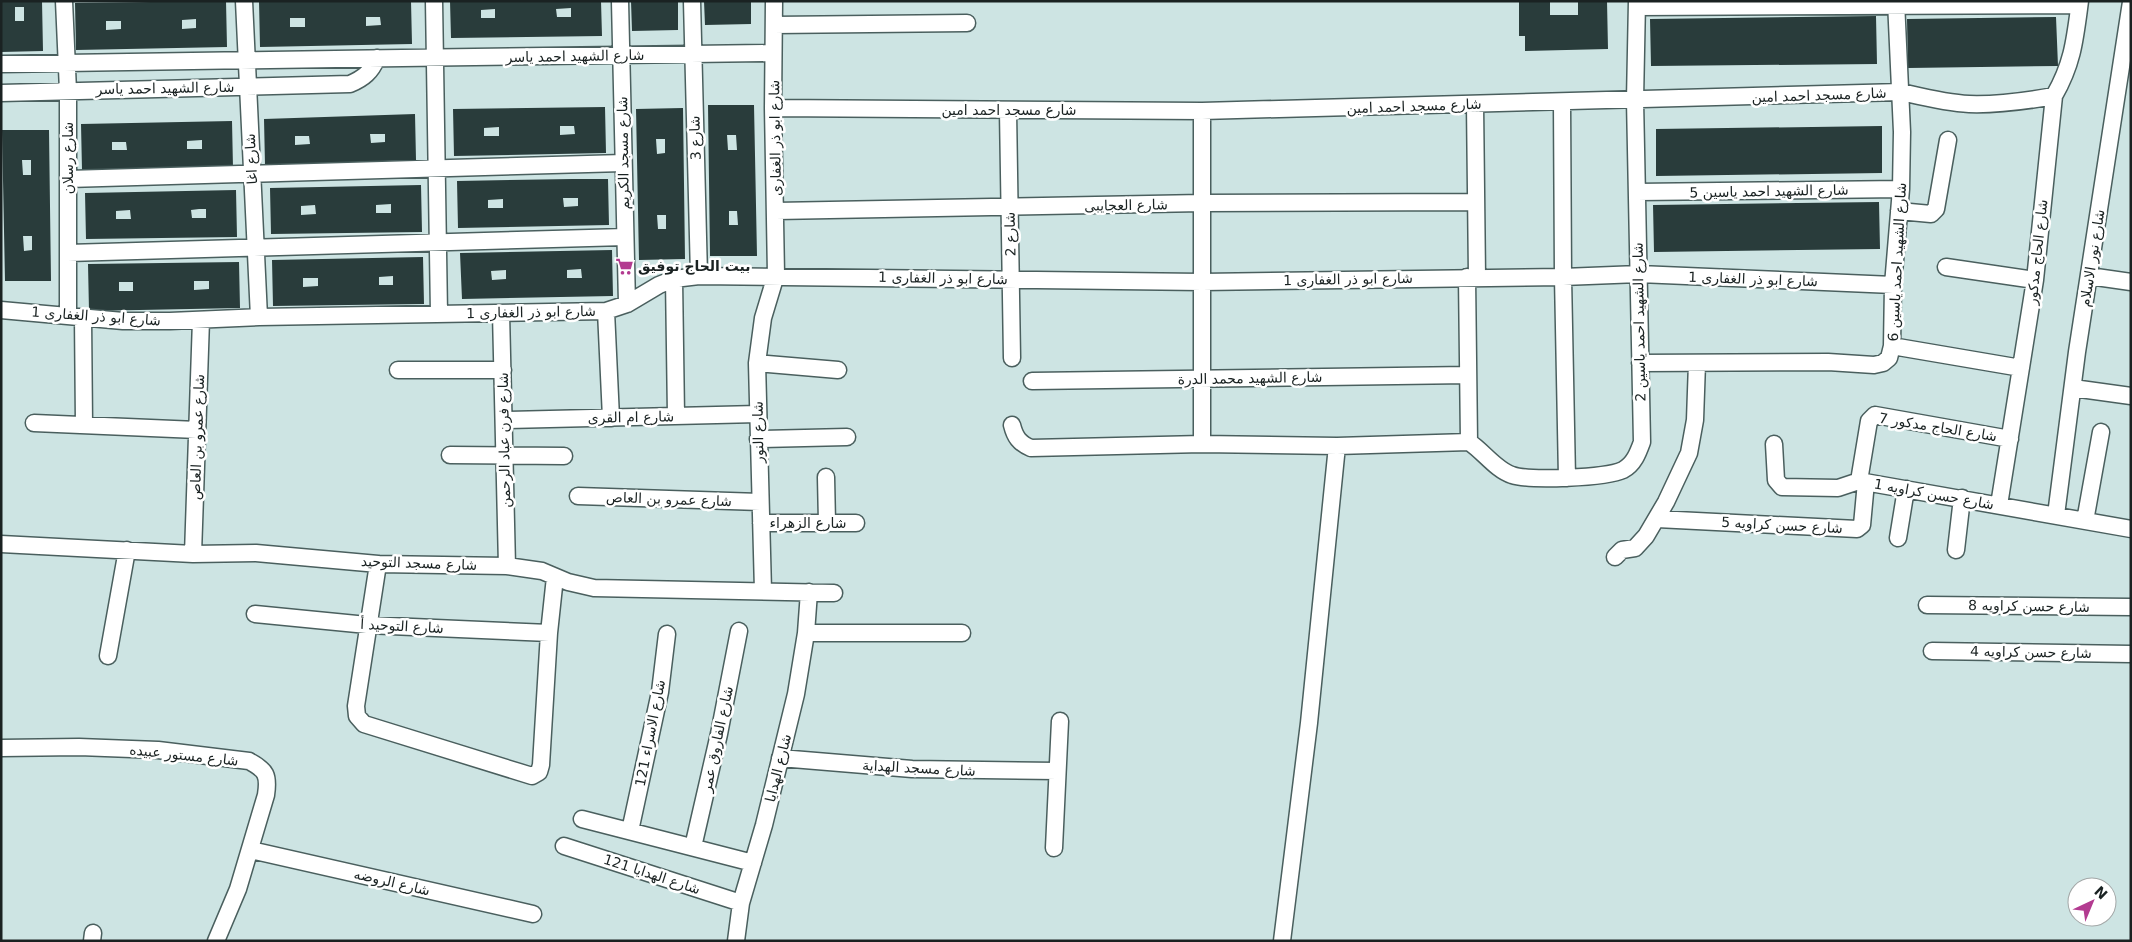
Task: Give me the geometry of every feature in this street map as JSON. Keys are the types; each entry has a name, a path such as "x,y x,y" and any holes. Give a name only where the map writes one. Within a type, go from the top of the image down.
{"street":[{"name":"شارع رسلان","path":"64,1 68,91 68,253 76,316 84,425"},
{"name":"شارع اغا","path":"244,1 259,317"},
{"path":"434,1 437,58 439,314"},
{"name":"شارع مسجد الكريم","path":"620,1 627,304"},
{"name":"شارع 3","path":"692,1 699,276"},
{"name":"شارع ابو ذر الغفارى","path":"774,1 773,108 776,276"},
{"name":"شارع نور الاسلام","path":"2056,515 2089,276 2131,2"},
{"name":"شارع الشهيد احمد ياسين 6","path":"1640,363 1828,362 1874,365 1883,364 1889,358 1892,346 1893,285 1901,189 1901,92 1896,3"},
{"path":"1637,4 2080,3"},
{"name":"شارع الحاج مدكور","path":"1999,505 2035,280 2054,96 2065,76 2074,51 2080,3"},
{"name":"شارع الشهيد احمد ياسين 2","path":"1469,442 1510,475 1522,478 1567,478 1623,470 1635,459 1642,442 1635,100 1637,4"},
{"path":"774,25 967,23"},
{"name":"شارع الشهيد احمد ياسر","path":"1,64 246,59 773,53"},
{"name":"شارع الشهيد احمد ياسر","path":"1,93 350,84 363,79 377,58"},
{"path":"21,64 24,92"},
{"name":"شارع مسجد احمد امين","path":"773,108 1202,112 1901,92 1933,100 1968,104 2016,102 2054,96"},
{"path":"1562,102 1567,478"},
{"path":"1012,425 1014,435 1021,443 1031,448 1202,444 1337,446 1469,442 1468,375 1476,202 1475,104"},
{"name":"شارع 2","path":"1008,111 1012,358"},
{"path":"1202,112 1202,444"},
{"path":"1900,211 1931,214 1936,209 1948,140"},
{"path":"68,179 623,163"},
{"name":"شارع الشهيد احمد ياسين 5","path":"1637,192 1901,189"},
{"name":"شارع العجايبى","path":"776,211 1202,203 1476,202"},
{"path":"68,253 256,249 625,236"},
{"path":"1946,266 2035,280"},
{"name":"شارع ابو ذر الغفارى 1","path":"1,310 123,321 606,311 627,304 659,285 674,279 699,276 1202,282 1563,277 1639,274 1893,285"},
{"name":"شارع النور","path":"763,591 757,363 763,318 776,276"},
{"path":"2089,276 2131,282"},
{"path":"674,279 676,416"},
{"path":"606,311 612,418"},
{"name":"شارع فرن عباد الرحمن","path":"501,313 507,566"},
{"name":"شارع عمرو بن العاص","path":"192,554 201,320"},
{"path":"1892,346 2021,368"},
{"path":"757,363 838,370"},
{"path":"1615,557 1622,550 1636,548 1646,536 1657,519 1689,453 1695,420 1697,363"},
{"path":"398,370 503,370"},
{"name":"شارع الشهيد محمد الدرة","path":"1032,381 1468,375"},
{"path":"2073,388 2131,396"},
{"name":"شارع ام القرى","path":"504,420 758,414"},
{"name":"شارع الحاج مدكور 7","path":"1862,482 1869,421 1875,415 2010,439"},
{"path":"34,423 197,430"},
{"path":"2085,521 2101,432"},
{"path":"758,439 847,437"},
{"name":"شارع حسن كراويه 1","path":"1774,444 1776,480 1782,487 1838,488 1862,482 2131,529"},
{"path":"1282,941 1308,732 1337,446"},
{"path":"450,455 564,456"},
{"path":"826,477 827,523"},
{"name":"شارع حسن كراويه 5","path":"1657,519 1857,529 1862,525 1862,482"},
{"path":"1898,538 1906,489"},
{"name":"شارع عمرو بن العاص","path":"578,496 760,502"},
{"path":"1956,550 1962,498"},
{"name":"شارع الزهراء","path":"761,523 856,523"},
{"name":"شارع مسجد التوحيد","path":"1,544 192,554 256,553 378,564 507,566 542,571 556,578 594,588 834,593"},
{"path":"108,656 127,550"},
{"path":"378,564 367,625 356,706 357,716 364,724 375,728 532,776 539,772 541,765 549,633 556,578"},
{"name":"شارع الهدايا","path":"736,941 741,903 796,694 806,634 809,592"},
{"name":"شارع حسن كراويه 8","path":"1927,605 2131,607"},
{"name":"شارع التوحيد أ","path":"255,614 367,625 549,633"},
{"name":"شارع الفاروق عمر","path":"693,848 719,734 739,630"},
{"path":"806,634 962,633"},
{"name":"شارع الاسراء 121","path":"630,831 660,692 667,634"},
{"name":"شارع حسن كراويه 4","path":"1932,651 2131,654"},
{"path":"1054,848 1060,721"},
{"name":"شارع مستور عبيده","path":"7,748 79,747 158,750 249,761 262,768 268,780 251,850 238,889 216,941"},
{"name":"شارع مسجد الهداية","path":"780,758 912,769 1058,771"},
{"path":"582,819 753,863"},
{"name":"شارع الهدايا 121","path":"564,846 741,903"},
{"name":"شارع الروضه","path":"251,850 533,914"}],"building":[{"path":"1,1 42,1 43,51 1,52","holes":["15,7 24,7 24,21 15,21"]},
{"path":"226,1 227,47 76,50 75,3","holes":["196,19 196,28 182,29 182,20","106,21 121,21 121,29 106,30"]},
{"path":"259,1 411,1 412,44 260,47","holes":["366,17 380,17 381,25 366,26","290,18 305,18 305,27 290,27"]},
{"path":"450,1 601,1 602,36 451,38","holes":["571,8 571,17 557,17 556,9","495,9 495,18 481,18 481,10"]},
{"path":"631,1 678,1 678,30 632,31"},
{"path":"704,1 751,1 751,24 705,25"},
{"path":"1519,1 1550,1 1550,15 1578,15 1578,1 1607,1 1608,49 1525,51 1525,36 1519,36"},
{"path":"1876,16 1877,64 1651,66 1650,19"},
{"path":"2056,17 2058,66 1908,68 1907,19"},
{"path":"708,105 754,105 757,256 710,256","holes":["727,135 736,135 737,150 728,150","729,211 737,211 738,225 729,225"]},
{"path":"605,107 606,153 454,156 453,109","holes":["560,126 574,126 575,134 560,135","499,127 499,136 484,136 484,128"]},
{"path":"683,108 685,259 639,260 636,109","holes":["656,139 665,139 665,153 657,154","657,215 666,215 666,229 658,229"]},
{"path":"415,114 416,160 265,165 264,119","holes":["370,134 385,134 385,142 371,143","295,136 309,136 310,144 295,145"]},
{"path":"232,121 233,168 82,170 81,124","holes":["202,140 202,149 187,149 187,141","112,142 126,142 127,150 112,150"]},
{"path":"1882,126 1882,173 1656,176 1656,129"},
{"path":"2,130 49,130 51,281 5,281","holes":["22,160 31,160 31,175 23,175","23,236 32,236 32,250 24,251"]},
{"path":"608,179 609,225 458,228 457,181","holes":["563,198 578,198 578,206 564,207","503,199 503,208 488,208 488,200"]},
{"path":"421,185 422,232 271,234 270,188","holes":["391,204 391,213 376,213 376,205","315,205 316,214 301,215 301,206"]},
{"path":"236,190 237,237 86,239 85,193","holes":["206,209 206,218 192,218 191,210","130,210 131,219 116,219 116,211"]},
{"path":"1879,202 1880,249 1654,252 1653,205"},
{"path":"612,250 613,296 462,299 460,253","holes":["581,269 582,278 567,278 567,270","506,270 506,279 492,280 491,271"]},
{"path":"423,257 424,304 273,306 272,260","holes":["393,276 393,285 379,285 379,277","303,278 318,278 318,286 303,287"]},
{"path":"239,262 240,308 89,311 88,264","holes":["194,281 209,281 209,289 194,290","119,282 133,282 133,291 119,291"]}],"place":[{"name":"بيت الحاج توفيق","path":"624,266"}]}
